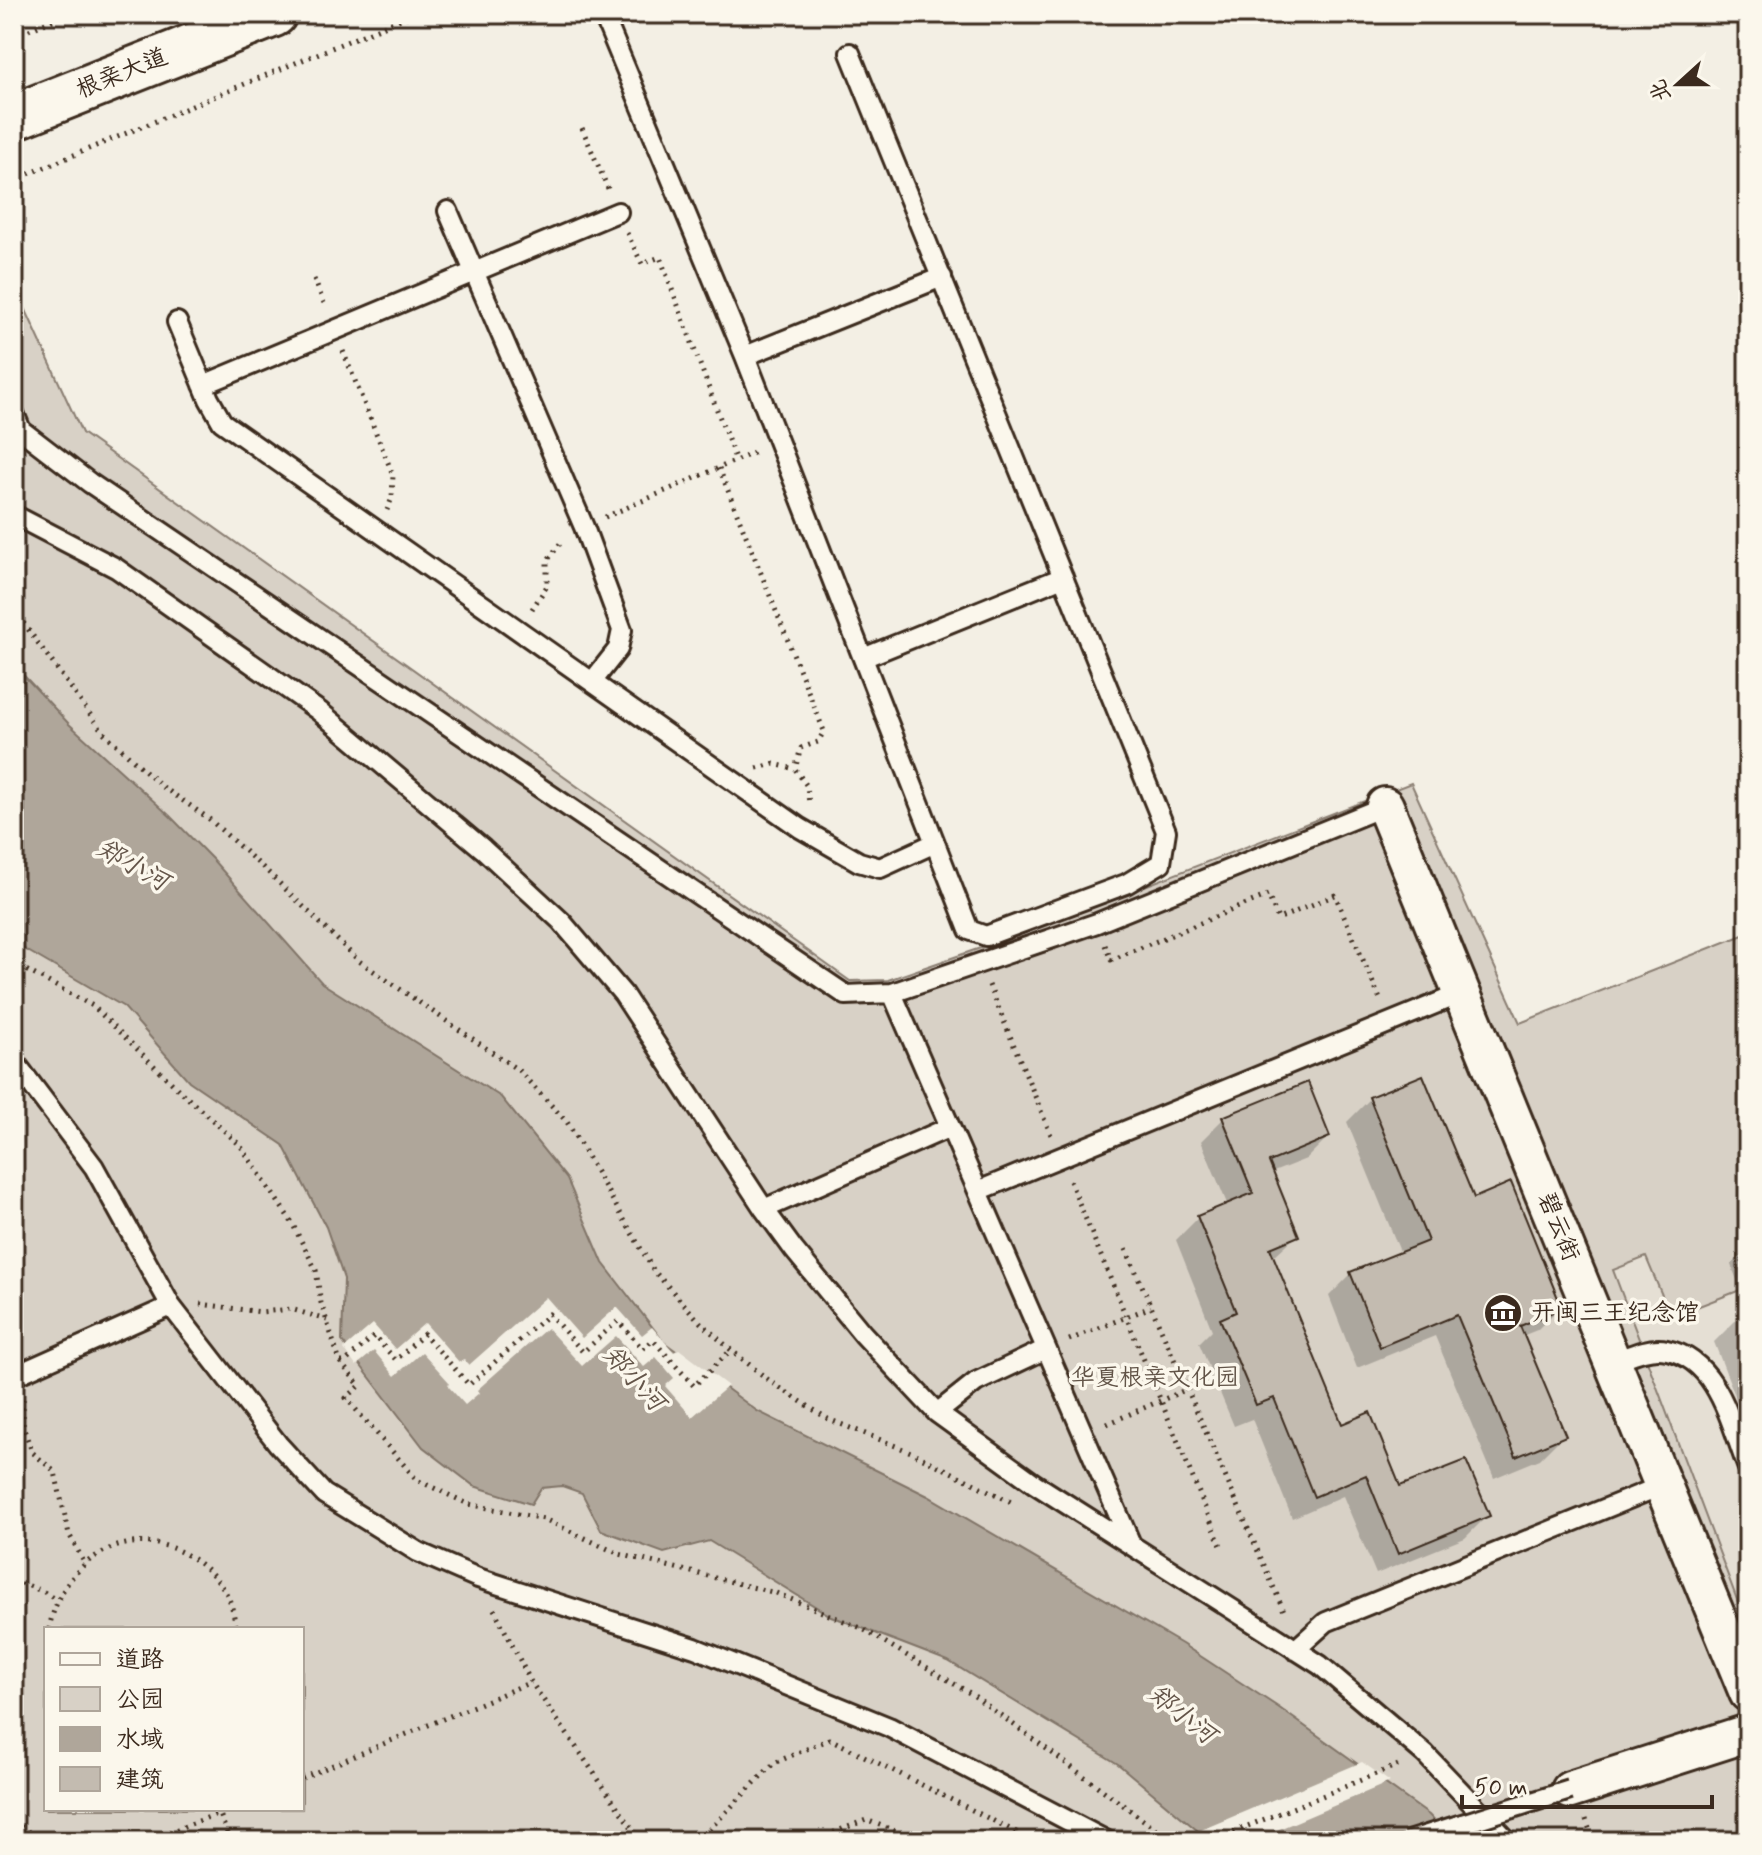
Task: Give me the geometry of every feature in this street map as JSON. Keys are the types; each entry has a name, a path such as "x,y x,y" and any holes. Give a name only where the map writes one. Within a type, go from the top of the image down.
{"main road":[{"name":"根亲大道","path":"14,117 274,14"}],"street":[{"name":"碧云街","path":"1385,806 1748,1693"},
{"path":"1570,1790 1748,1733"}],"lane":[{"path":"603,14 745,356 969,930 986,936 1126,884 1161,863 1166,831 850,53"},
{"path":"448,211 584,527 622,630 618,649 592,682"},
{"path":"203,385 618,212"},
{"path":"745,356 942,277"},
{"path":"177,322 222,422 800,828 859,862 880,868 935,843"},
{"path":"14,413 21,430 90,483 846,995 892,993 1097,923 1385,806"},
{"path":"14,515 116,568 319,711 483,849 550,911 623,994 794,1250 863,1334 937,1413 1035,1484 1320,1665 1425,1754 1508,1841"},
{"path":"863,658 1063,577"},
{"path":"892,993 1131,1544"},
{"path":"978,1191 1462,993"},
{"path":"14,1061 94,1167 171,1306 278,1444 324,1494 418,1552 478,1578 695,1648 889,1727 1107,1841"},
{"path":"764,1209 950,1127"},
{"path":"16,1375 171,1306"},
{"path":"937,1413 976,1382 1046,1349"},
{"path":"1613,1362 1643,1351 1665,1349 1700,1364 1718,1392 1748,1468"},
{"path":"1295,1650 1326,1622 1663,1485"},
{"path":"1408,1841 1570,1790"}],"path":[{"path":"14,36 68,14"},
{"path":"14,180 413,14"},
{"path":"582,128 642,264 660,257 736,461"},
{"path":"314,279 393,475 392,498 379,533"},
{"path":"507,622 530,612 547,586 547,561 566,535 779,442"},
{"path":"719,468 824,731 818,742 801,748 795,769"},
{"path":"14,610 103,732 163,787 208,818 359,961 518,1070 567,1122 654,1271 701,1323 731,1350 771,1382 828,1419 911,1452 994,1491 1019,1507"},
{"path":"1097,923 1111,960 1268,895 1278,919 1335,895 1389,1022"},
{"path":"14,961 93,1006 240,1145 291,1221 316,1270 327,1320 342,1362 360,1386 346,1398 417,1480 468,1504 544,1519 619,1554 776,1593 861,1628 973,1695 1176,1841"},
{"path":"979,962 1221,1546"},
{"path":"1126,1249 1285,1614 1313,1633"},
{"path":"171,1306 205,1304 261,1312 291,1309 327,1320"},
{"path":"1046,1349 1151,1307"},
{"path":"342,1362 374,1336 396,1360 424,1334 469,1385 549,1314 583,1352 618,1321 643,1349 653,1340 694,1386 731,1350"},
{"path":"1084,1434 1240,1366"},
{"path":"16,1375 23,1398 23,1426 32,1452 55,1472 69,1534 85,1564"},
{"path":"49,1627 56,1600 76,1570 106,1550 142,1542 178,1549 208,1568 229,1598 236,1627"},
{"path":"478,1578 531,1682 641,1841"},
{"path":"14,1580 56,1600"},
{"path":"304,1777 531,1682"},
{"path":"698,1841 774,1763 830,1739 1016,1832 1020,1841"},
{"path":"1211,1841 1393,1767"},
{"path":"146,1841 219,1811 230,1841"},
{"path":"811,1841 866,1820 923,1841"},
{"path":"14,1822 42,1841"}],"shaded area":[{"path":"1748,933 1748,1629 1519,1023"}],"green space":[{"name":"华夏根亲文化园","path":"14,284 82,433 850,981 888,980 1018,935 1411,783 1520,1023 1748,933 1748,1287 1671,1317 1646,1257 1613,1270 1748,1629 1748,1841 14,1841"}],"water":[{"name":"郑小河","path":"14,665 69,724 170,816 213,860 322,983 501,1097 567,1179 603,1263 664,1342 757,1411 928,1496 1182,1644 1278,1707 1429,1815 1453,1841 1210,1841 1118,1764 948,1661 831,1616 709,1541 664,1553 601,1530 582,1493 562,1486 541,1488 531,1504 474,1486 423,1447 342,1341 344,1279 326,1227 283,1145 189,1081 124,1007 14,943"}],"pier":[{"path":"546,1297 582,1338 617,1307 642,1335 652,1327 674,1352 679,1349 728,1386 692,1417 665,1386 674,1378 656,1357 644,1367 616,1336 582,1366 547,1328 477,1390 479,1393 465,1405 422,1352 395,1376 374,1351 356,1366 344,1349 373,1324 395,1349 425,1323 459,1362 464,1360 469,1365"},
{"path":"1362,1762 1390,1782 1251,1841 1204,1841 1194,1833"}],"building":[{"path":"1423,1075 1474,1198 1511,1182 1562,1308 1520,1326 1566,1436 1516,1457 1457,1315 1380,1347 1350,1272 1428,1241 1369,1097"},
{"path":"1308,1082 1330,1137 1269,1162 1299,1236 1270,1248 1342,1424 1370,1412 1400,1486 1466,1460 1490,1516 1398,1554 1366,1475 1314,1497 1274,1398 1256,1405 1220,1319 1236,1312 1197,1216 1253,1193 1222,1117"}],"place":[{"name":"开闽三王纪念馆","path":"1503,1313"}]}
